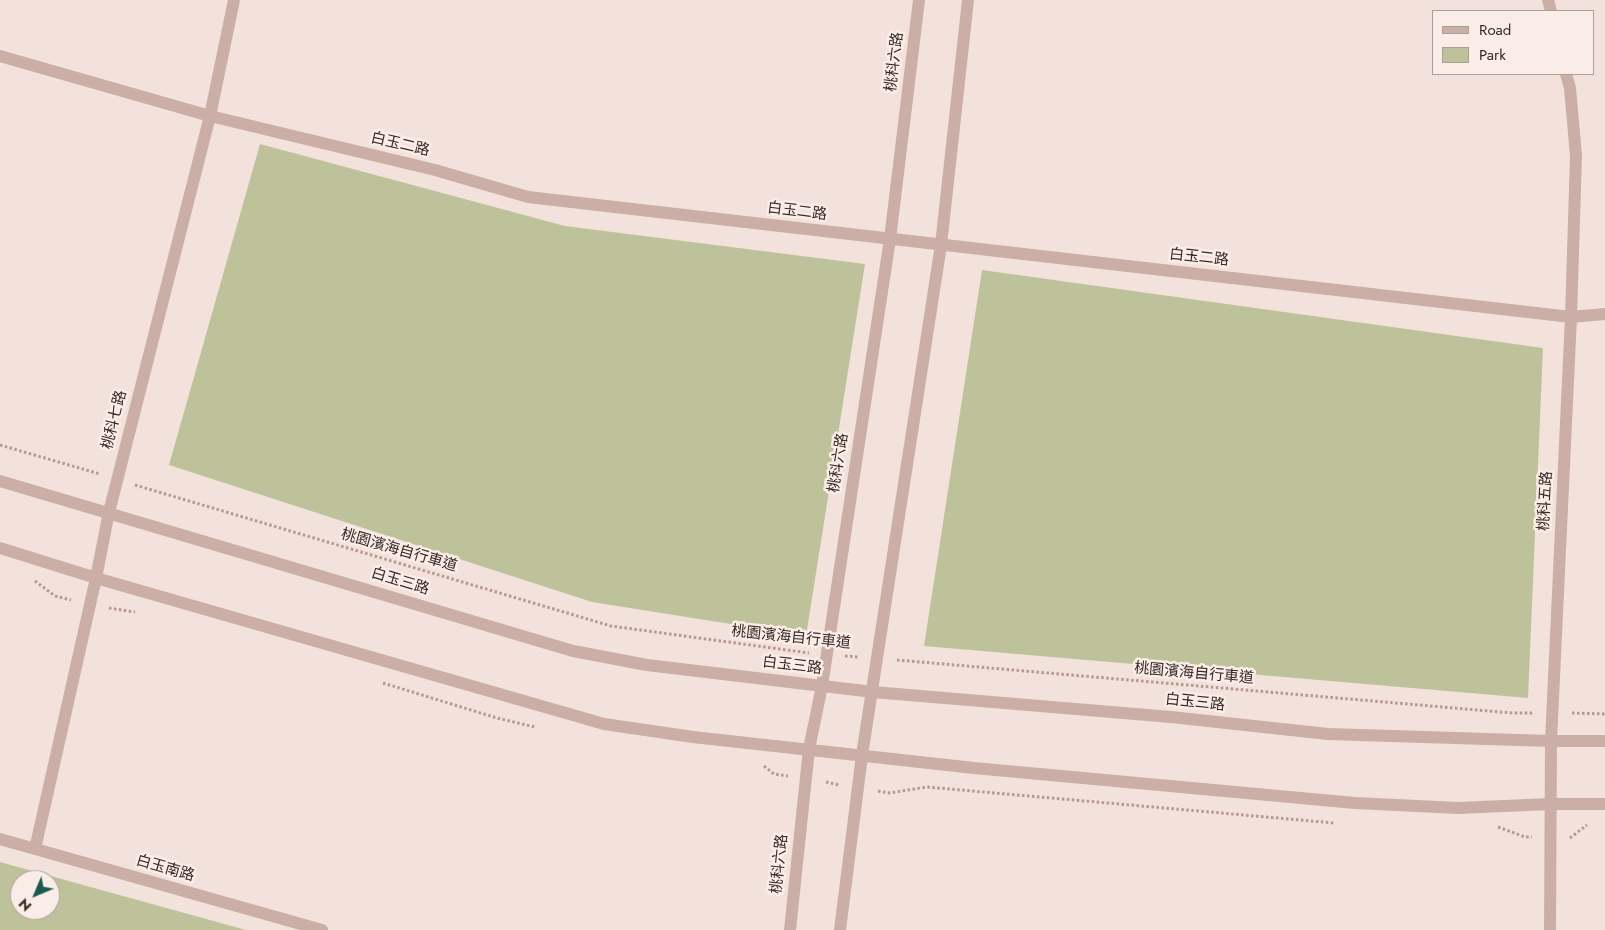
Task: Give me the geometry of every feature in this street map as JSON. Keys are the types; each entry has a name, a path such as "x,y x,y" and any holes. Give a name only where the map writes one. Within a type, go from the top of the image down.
{"street":[{"name":"桃科七路","path":"35,849 96,578 108,512 210,116 234,0"},
{"name":"桃科六路","path":"790,930 809,749 822,686 890,239 919,0"},
{"path":"840,930 862,756 941,245 968,0"},
{"name":"白玉二路","path":"0,56 210,116 435,170 528,197 1571,316 1605,314"},
{"name":"桃科五路","path":"1550,930 1551,741 1571,316 1576,156 1570,88 1566,75"},
{"name":"白玉三路","path":"0,480 574,651 647,665 873,692 1171,717 1328,734 1605,741"},
{"path":"0,548 96,578 604,724 693,737 974,768 1356,803 1458,808 1605,804"},
{"name":"白玉南路","path":"0,839 322,930"}],"path":[{"name":"桃園濱海自行車道","path":"0,445 611,626 785,650 878,659 1512,713 1605,714"}],"green space":[{"path":"260,144 565,226 865,264 806,636 592,602 169,465"},
{"path":"982,270 1543,348 1528,698 924,646"},
{"path":"0,862 29,870 10,870 10,920 60,920 60,879 246,930 0,930"}]}
